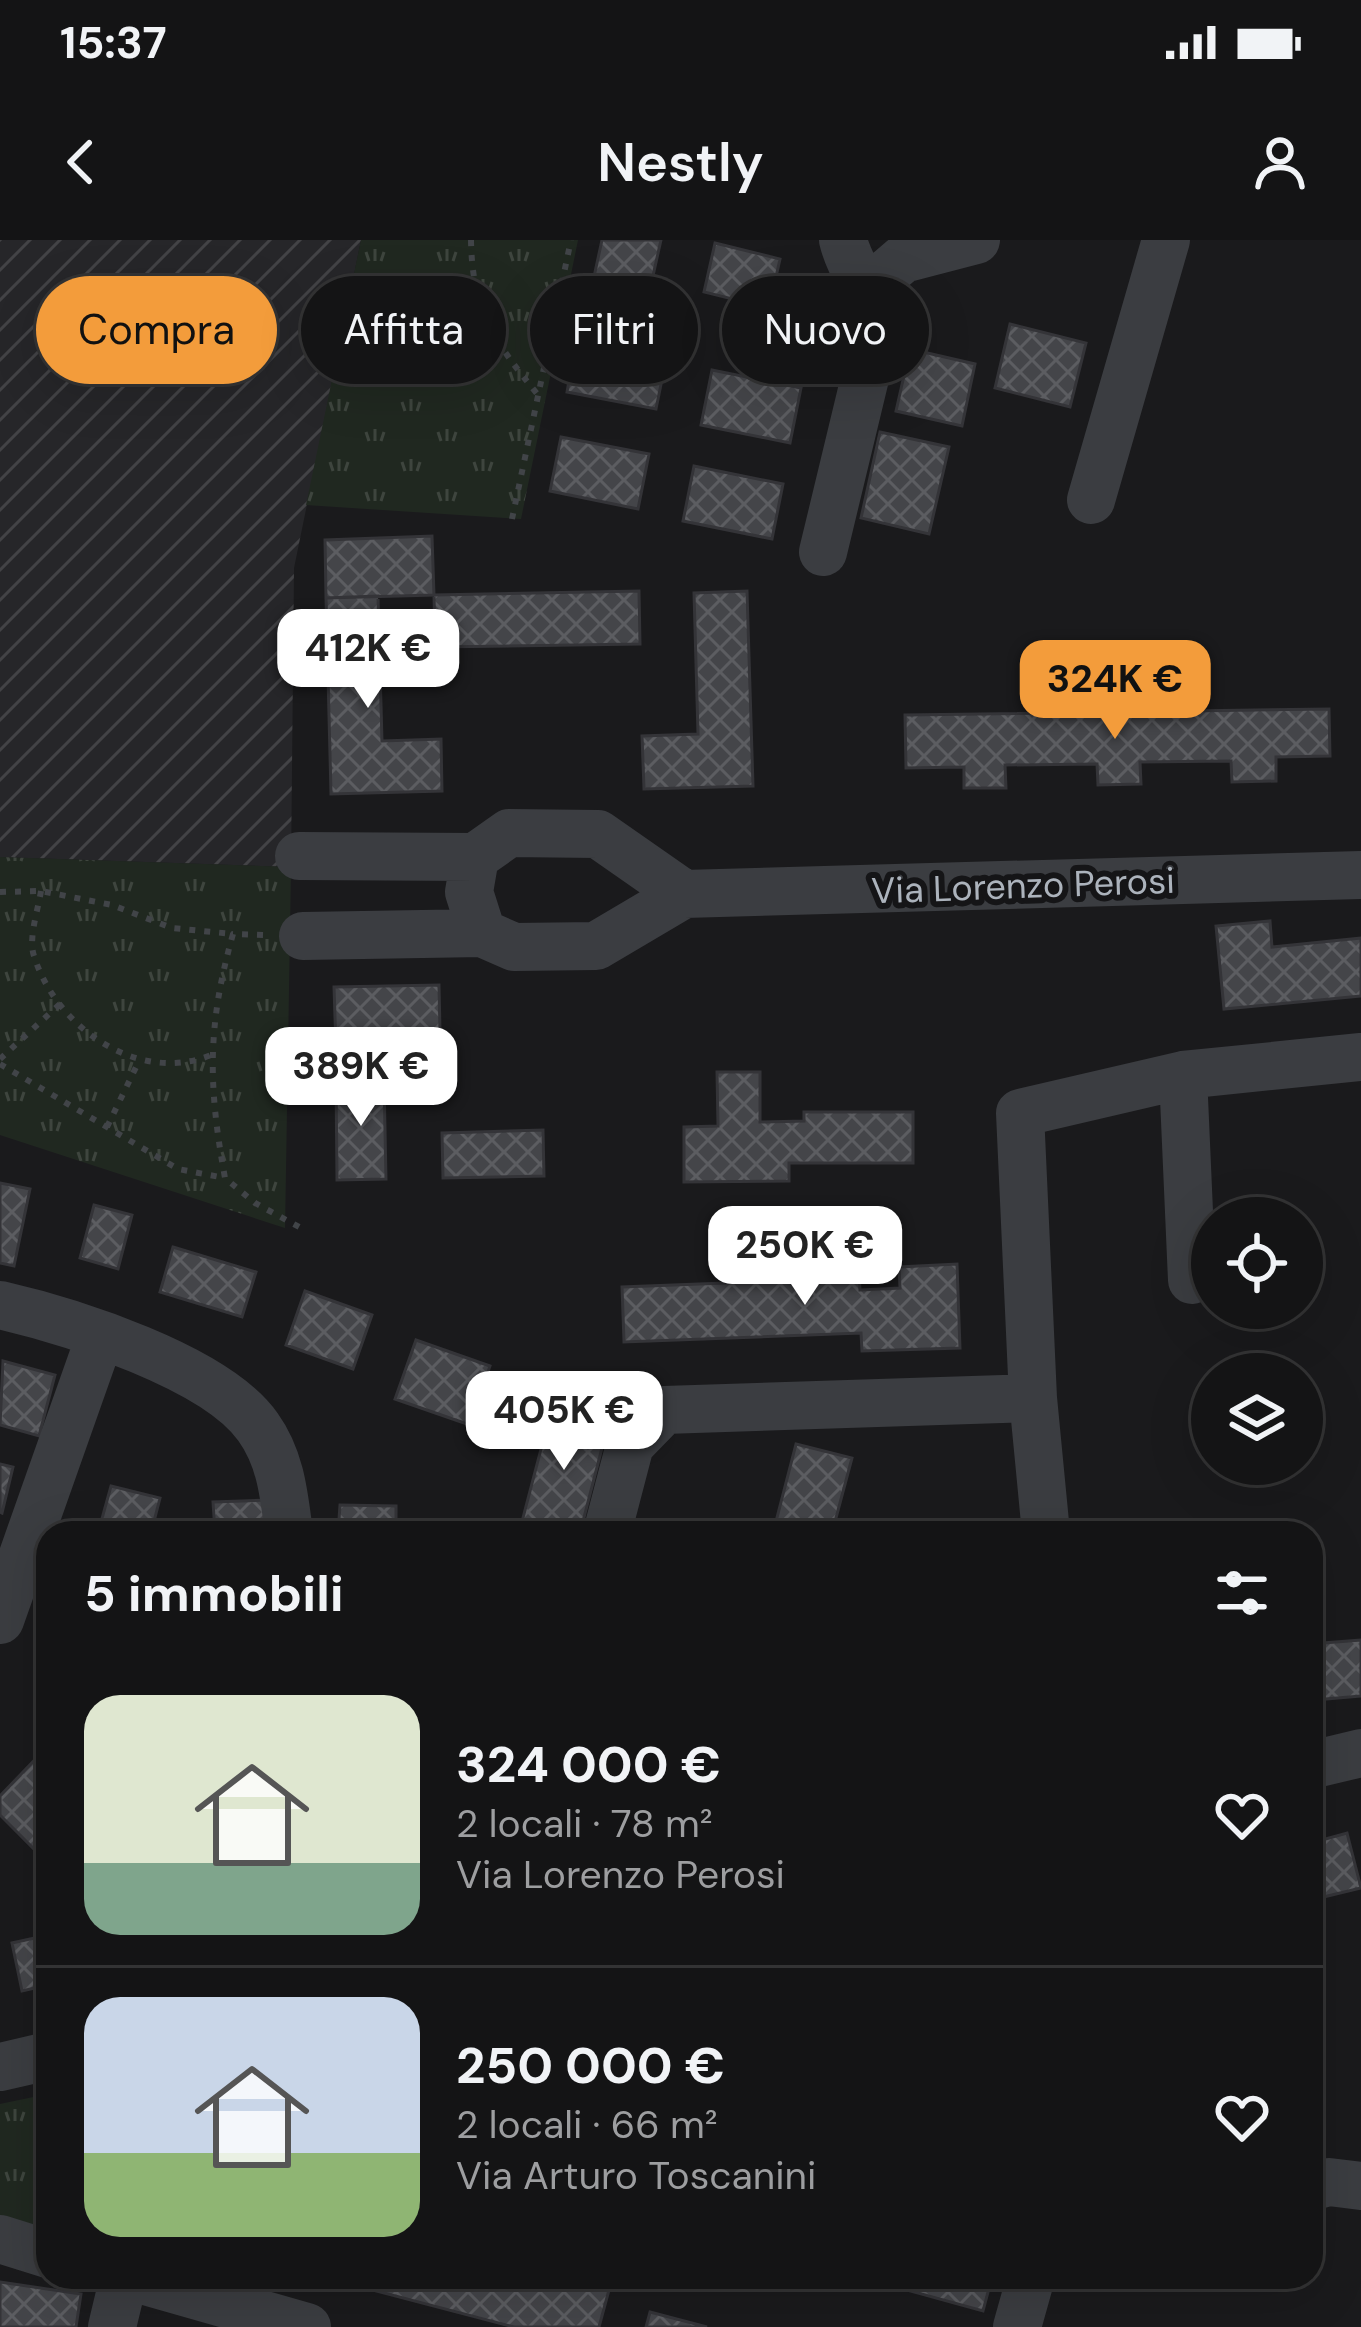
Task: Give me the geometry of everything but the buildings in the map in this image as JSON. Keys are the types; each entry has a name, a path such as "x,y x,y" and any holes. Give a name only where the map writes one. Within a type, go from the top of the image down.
{"street":[{"path":"843,240 859,276"},
{"path":"884,276 903,259 976,240"},
{"path":"1091,500 1166,240"},
{"path":"823,551 863,384"},
{"path":"299,856 475,856 509,833 598,834 684,894"},
{"path":"475,856 469,892 482,932"},
{"name":"Via Lorenzo Perosi","path":"303,936 482,932 514,947 596,946 684,894 1361,875"},
{"path":"1045,1521 1033,1398 1020,1113 1183,1075 1361,1058"},
{"path":"1183,1075 1191,1257"},
{"path":"0,1305 165,1359 220,1394 257,1424 280,1469 287,1521"},
{"path":"0,1620 9,1579 100,1337"},
{"path":"610,1521 630,1444 664,1410 1033,1398"},
{"path":"1323,1762 1361,1754"},
{"path":"0,2067 36,2059"},
{"path":"1323,2184 1361,2186"},
{"path":"0,2239 36,2250"},
{"path":"112,2327 124,2289"},
{"path":"171,2289 308,2327"},
{"path":"1017,2327 1028,2289"}],"path":[{"path":"471,240 480,312 497,346 538,395"},
{"path":"512,519 571,240"},
{"path":"0,892 40,891 112,904 172,928 303,936"},
{"path":"40,891 32,951 60,1004 98,1042 139,1061 191,1064 211,1055"},
{"path":"225,1178 212,1105 211,1055 216,993 233,934"},
{"path":"60,1004 0,1061 178,1169 225,1178 255,1203 301,1228"},
{"path":"107,1126 139,1061"}],"shaded area":[{"path":"0,240 361,240 354,276 301,276 301,384 332,384 294,568 291,867 0,857"}],"green space":[{"path":"361,240 578,240 571,276 530,276 530,384 549,384 521,519 306,505 331,384 506,384 506,276 354,276"},
{"path":"0,857 291,867 285,1228 0,1135"},
{"path":"36,2096 36,2225 0,2216 0,2104"}]}
